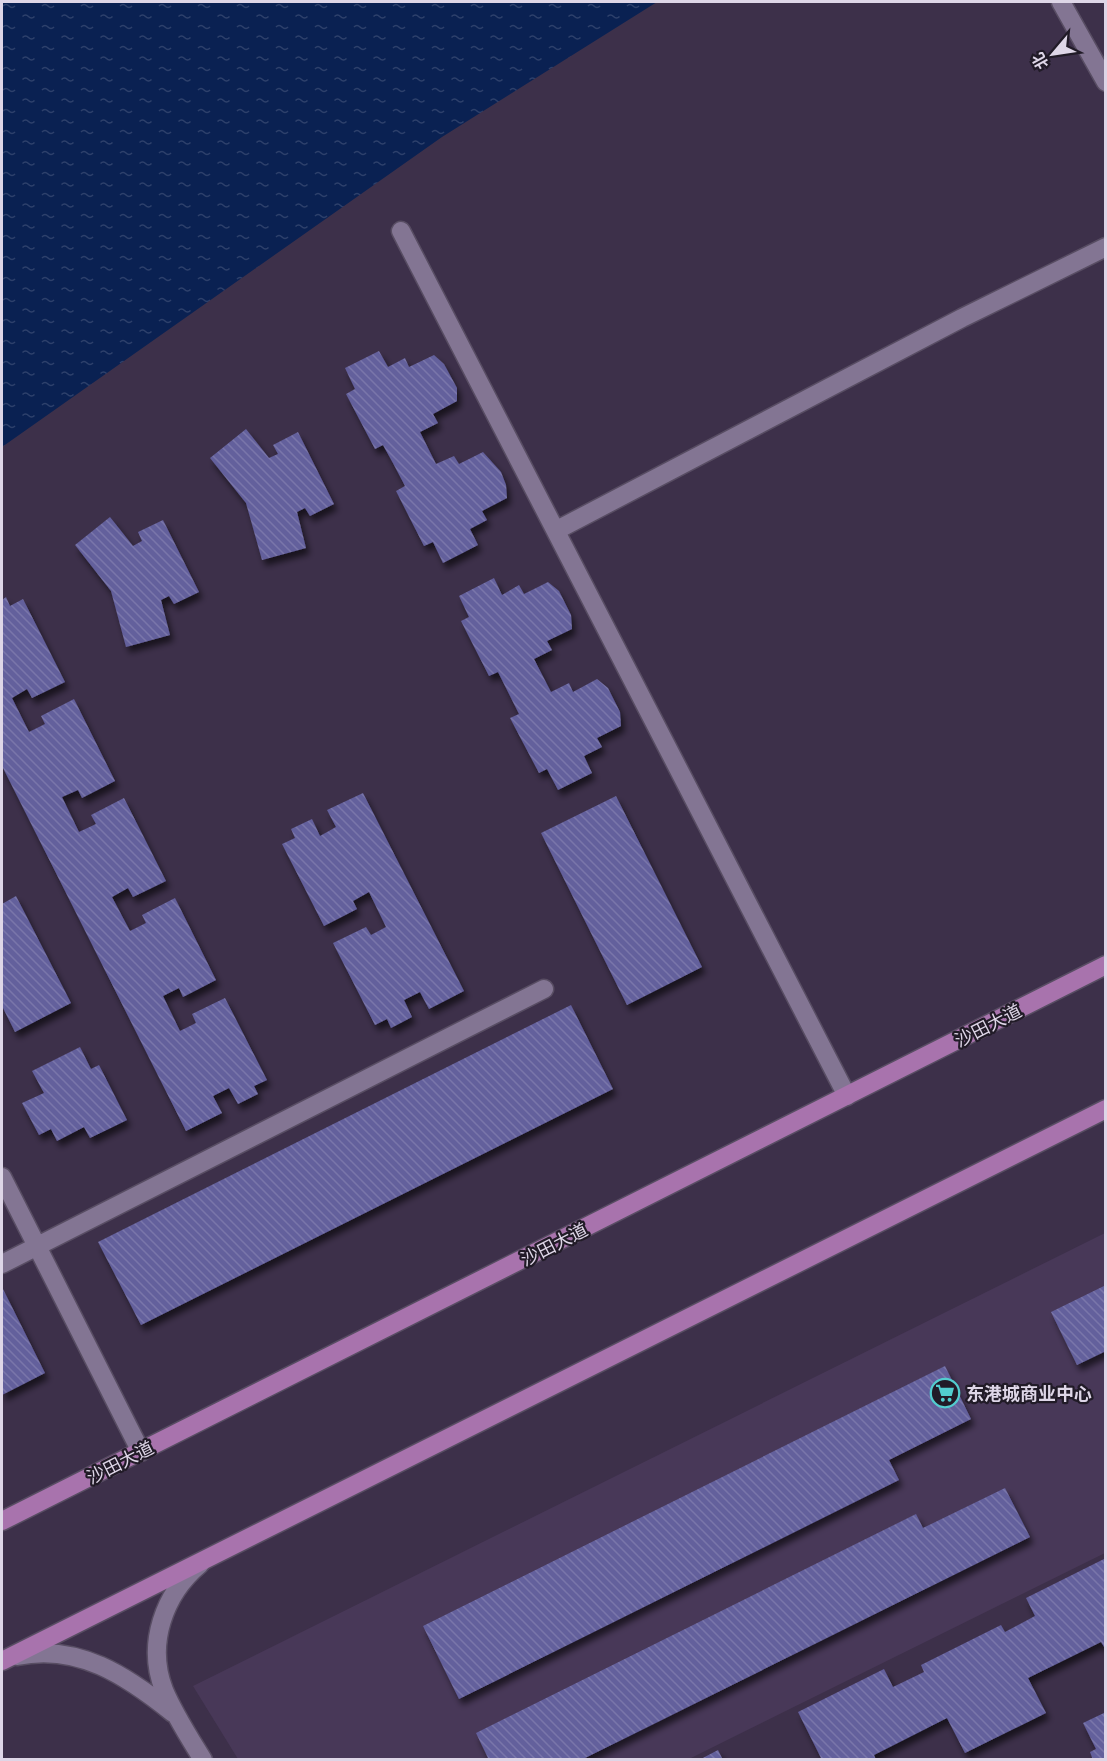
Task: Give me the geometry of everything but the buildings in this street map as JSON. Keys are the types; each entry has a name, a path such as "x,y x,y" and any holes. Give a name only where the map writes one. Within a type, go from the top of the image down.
{"main road":[{"name":"沙田大道","path":"2,1521 1106,965"},
{"path":"4,1659 1106,1109"}],"street":[{"path":"1061,2 1106,82"},
{"path":"401,231 847,1096"},
{"path":"557,530 962,318 1106,247"},
{"path":"2,1264 544,989"},
{"path":"2,1176 141,1452"},
{"path":"203,1760 163,1687 158,1662 159,1626 170,1597 188,1574 209,1557"},
{"path":"4,1659 31,1653 62,1652 89,1660 140,1688 177,1716"}],"shaded area":[{"name":"东港城商业中心","path":"1105,1233 1105,1553 689,1759 238,1759 193,1686"}],"water":[{"path":"2,2 657,2 442,137 2,447"}],"place":[{"name":"东港城商业中心","path":"945,1393"}]}
